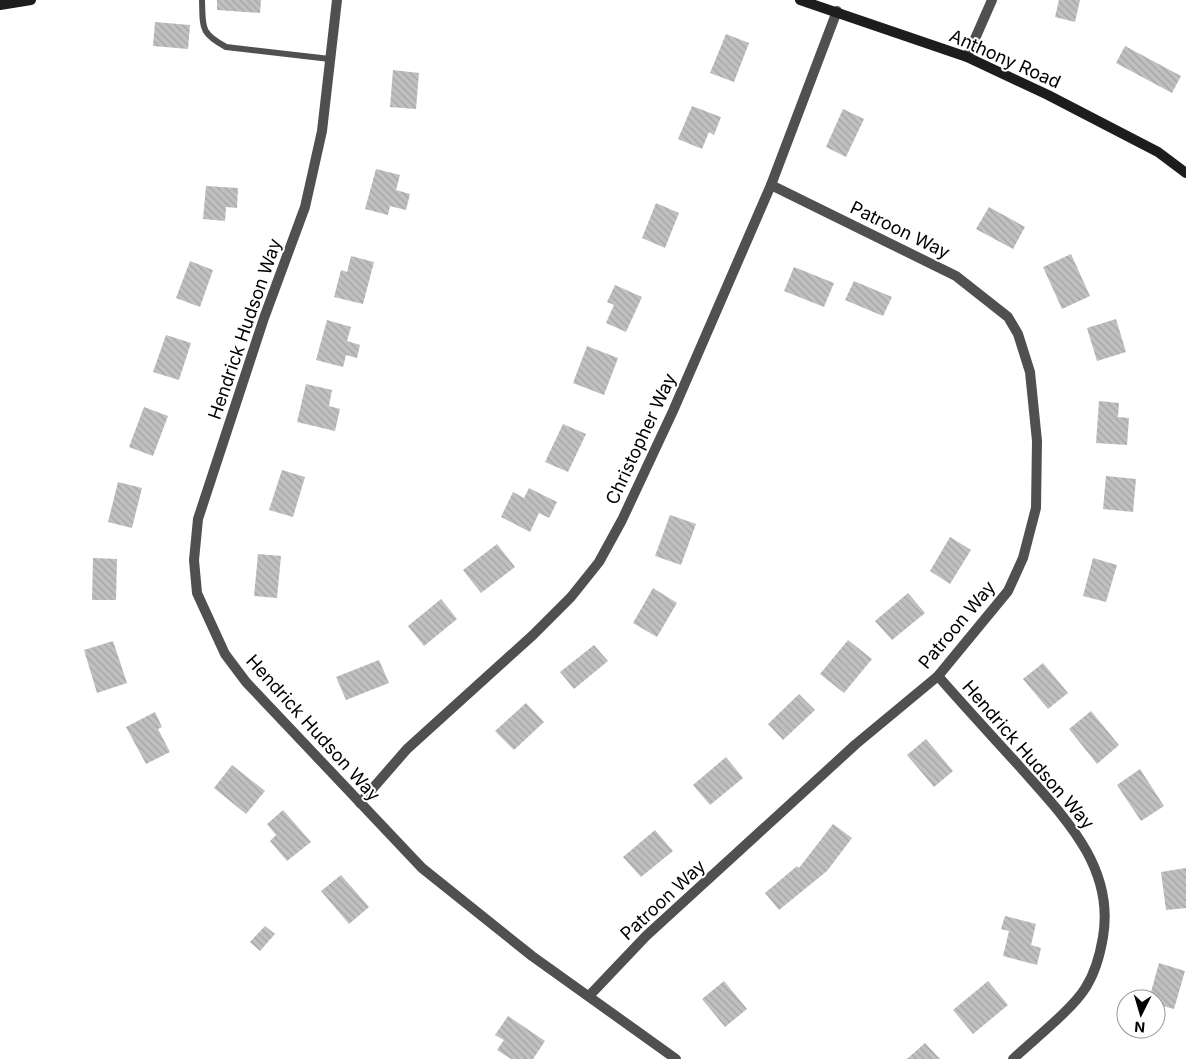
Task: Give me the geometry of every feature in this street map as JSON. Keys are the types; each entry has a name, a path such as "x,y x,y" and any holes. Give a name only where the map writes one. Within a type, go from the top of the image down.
{"street":[{"path":"0,5 31,0"},
{"name":"Hendrick Hudson Way","path":"337,0 322,131 305,206 264,318 198,519 194,560 197,593 225,654 246,682 422,868 532,956 676,1059"},
{"name":"Anthony Road","path":"800,0 837,11 967,57 1048,95 1158,152 1186,173"},
{"path":"967,57 992,0"},
{"name":"Christopher Way","path":"360,803 407,749 533,635 571,597 599,562 622,520 672,411 771,185 837,11"},
{"name":"Patroon Way","path":"589,996 653,929 856,744 938,676 1008,591 1023,558 1036,508 1037,441 1030,372 1018,334 1008,318 956,276 771,185"},
{"name":"Hendrick Hudson Way","path":"938,676 1057,809 1087,849 1100,878 1105,904 1105,925 1099,961 1085,989 1058,1018 1013,1059"}],"lane":[{"path":"202,0 204,31 211,39 226,47 330,59"}],"building":[{"path":"217,0 261,0 260,13 217,10"},
{"path":"1059,0 1080,0 1075,22 1055,17"},
{"path":"155,22 190,25 188,49 153,46"},
{"path":"726,34 749,43 734,82 710,73"},
{"path":"1125,46 1181,76 1172,93 1116,63"},
{"path":"393,70 419,73 416,109 390,107"},
{"path":"692,106 721,117 714,135 709,132 702,149 678,139"},
{"path":"843,109 864,119 846,157 826,147"},
{"path":"376,169 400,175 396,190 410,194 406,210 390,206 388,215 365,209"},
{"path":"206,186 238,188 237,208 226,207 225,221 203,219"},
{"path":"656,203 679,213 665,248 642,238"},
{"path":"989,207 1025,227 1013,249 976,229"},
{"path":"1071,254 1090,296 1062,309 1043,267"},
{"path":"351,256 374,262 363,304 334,297 341,270 347,272"},
{"path":"190,261 213,270 200,307 176,298"},
{"path":"794,267 834,283 824,307 784,291"},
{"path":"854,281 892,297 883,316 845,300"},
{"path":"615,285 642,297 626,332 606,323 614,305 607,302"},
{"path":"1116,319 1126,352 1097,361 1087,328"},
{"path":"327,320 351,327 347,341 360,345 357,358 346,355 343,367 316,360"},
{"path":"166,335 191,343 179,380 153,372"},
{"path":"587,346 618,358 604,395 573,383"},
{"path":"306,384 332,390 329,406 340,409 335,431 297,422"},
{"path":"1099,401 1119,403 1118,417 1129,418 1127,445 1096,443"},
{"path":"144,407 168,416 153,456 129,447"},
{"path":"563,424 586,434 568,472 545,462"},
{"path":"282,470 305,477 293,517 269,510"},
{"path":"1106,476 1136,479 1133,512 1103,509"},
{"path":"118,482 142,488 132,528 108,522"},
{"path":"529,488 557,502 549,518 539,513 530,532 501,517 513,492 524,498"},
{"path":"670,515 696,524 681,565 655,556"},
{"path":"950,537 971,550 950,584 930,571"},
{"path":"497,544 515,567 481,593 463,570"},
{"path":"258,554 281,556 277,598 254,596"},
{"path":"93,558 117,559 116,600 92,600"},
{"path":"1093,558 1117,565 1106,602 1083,596"},
{"path":"653,588 677,603 657,637 633,623"},
{"path":"908,593 925,613 892,640 875,621"},
{"path":"441,599 457,619 424,646 408,626"},
{"path":"848,640 872,659 844,693 820,674"},
{"path":"113,641 127,683 97,693 84,650"},
{"path":"594,645 608,661 574,689 560,672"},
{"path":"379,660 389,683 346,700 336,677"},
{"path":"1043,663 1068,693 1048,709 1023,679"},
{"path":"799,694 815,710 783,740 768,724"},
{"path":"526,703 544,722 514,750 495,731"},
{"path":"1091,711 1119,745 1097,764 1069,729"},
{"path":"155,712 162,727 158,729 170,752 146,764 126,727"},
{"path":"926,739 953,771 934,787 907,755"},
{"path":"726,757 743,778 710,805 693,785"},
{"path":"232,765 265,791 246,814 214,788"},
{"path":"1140,769 1164,806 1141,821 1117,785"},
{"path":"283,810 311,842 287,861 270,841 276,835 267,824"},
{"path":"833,824 852,838 827,871 779,910 765,893 797,866 799,868"},
{"path":"655,830 673,851 641,877 623,857"},
{"path":"1186,868 1186,908 1166,910 1161,872"},
{"path":"341,875 369,907 349,924 321,891"},
{"path":"1005,916 1036,924 1031,945 1041,948 1037,965 1003,956 1009,931 1001,929"},
{"path":"265,926 275,934 260,951 250,942"},
{"path":"1159,963 1185,971 1174,1009 1166,1007 1166,989 1152,989"},
{"path":"724,981 747,1009 725,1027 702,999"},
{"path":"988,981 1008,1005 973,1034 953,1010"},
{"path":"508,1016 545,1041 533,1059 511,1059 497,1050 504,1040 495,1035"},
{"path":"925,1043 940,1059 907,1059"}]}
